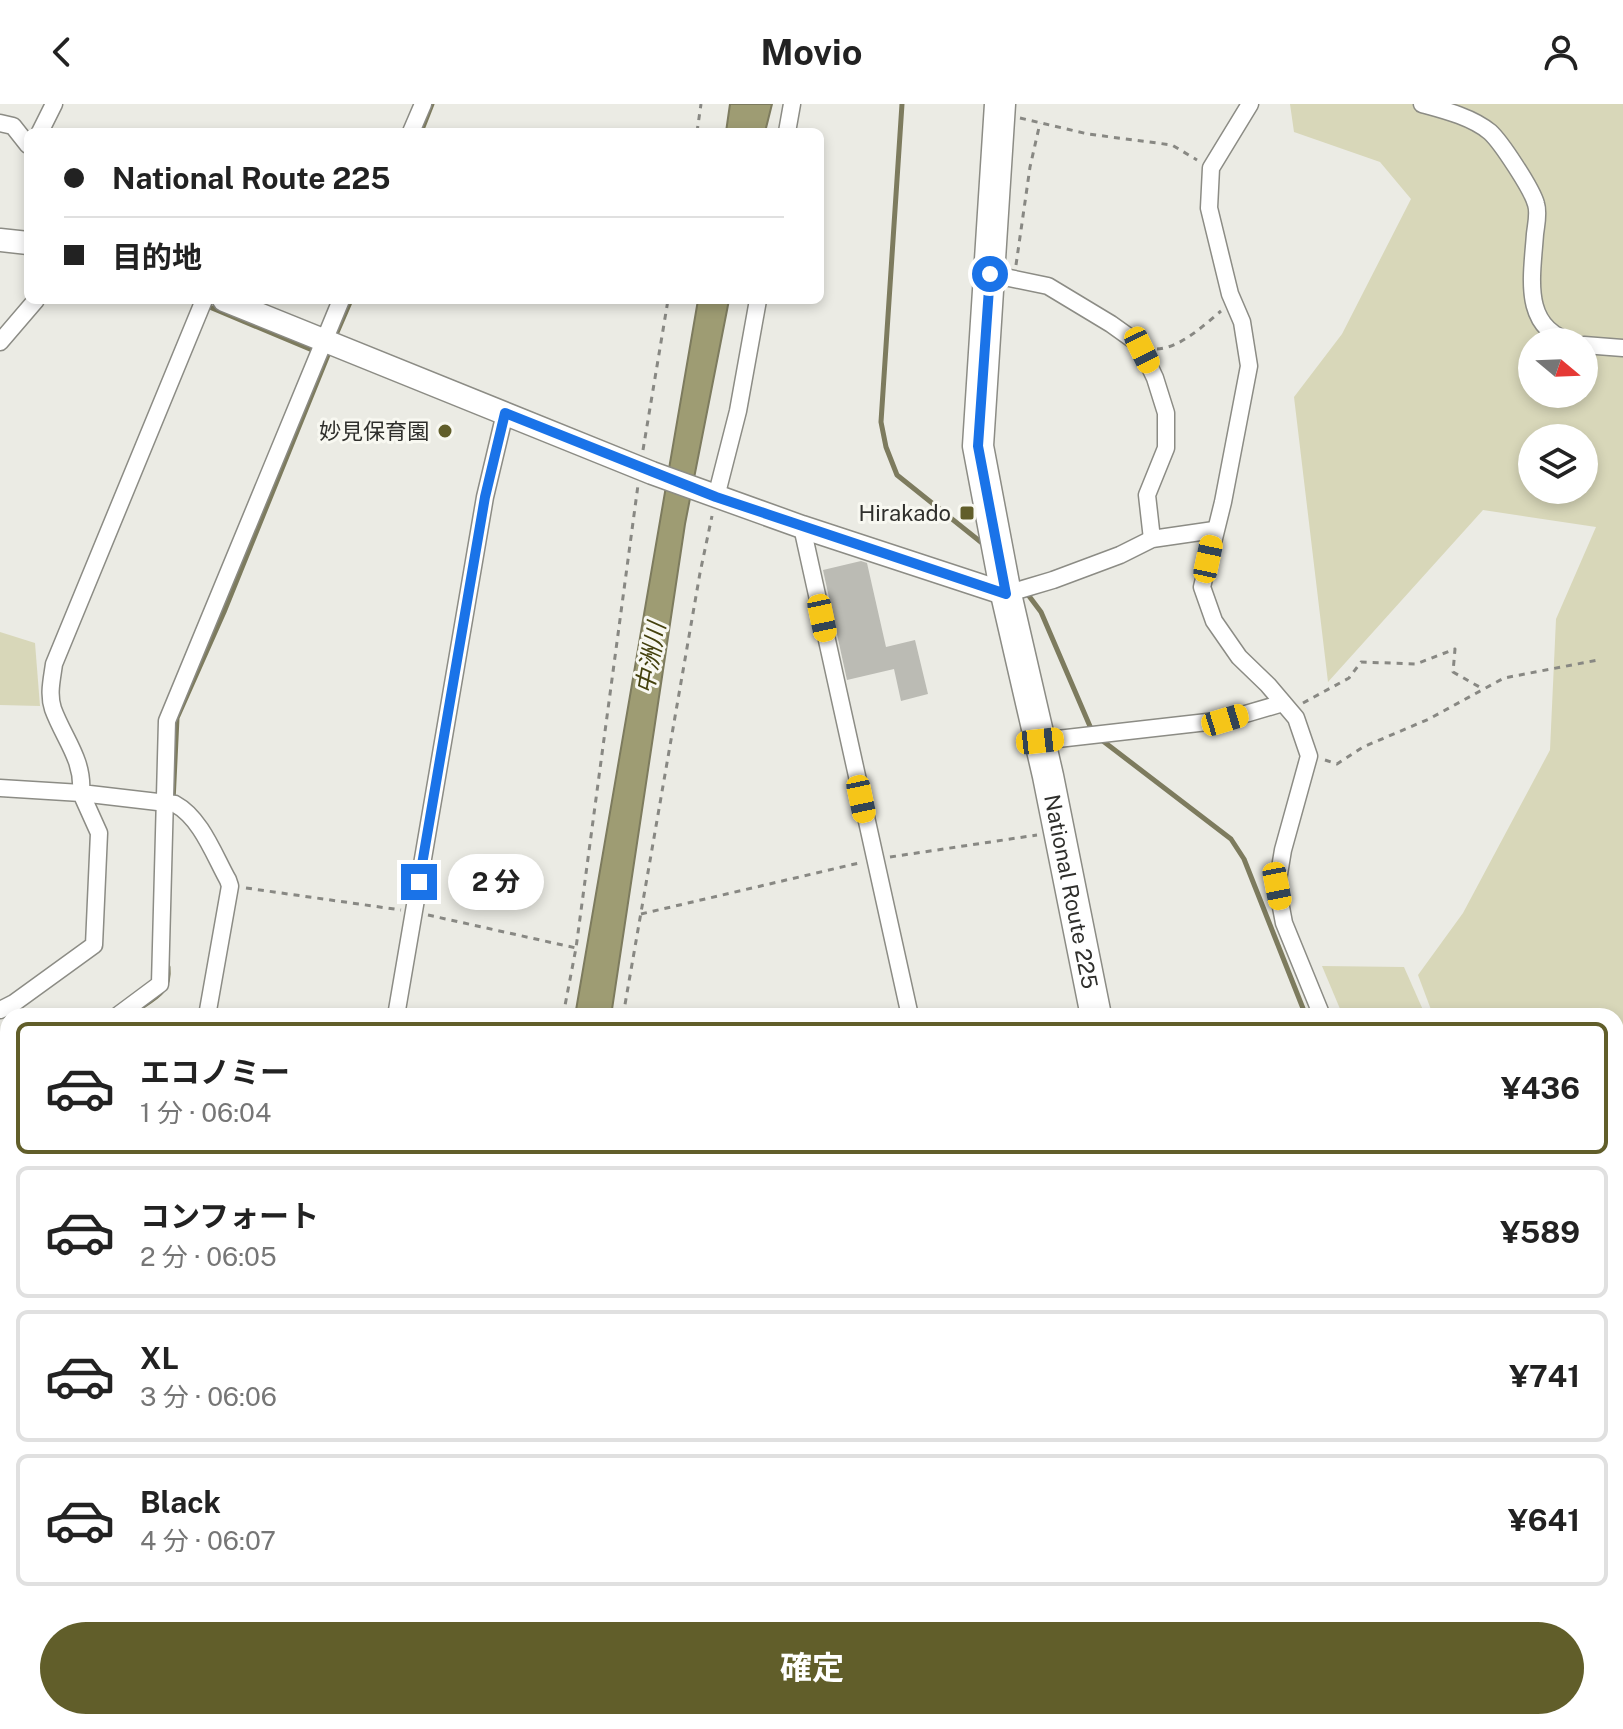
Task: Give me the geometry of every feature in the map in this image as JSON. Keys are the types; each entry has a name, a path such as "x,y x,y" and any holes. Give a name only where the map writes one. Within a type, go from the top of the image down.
{"highway":[{"name":"National Route 225","path":"1008,116 1002,277 978,446 1006,594 1060,831 1094,1008"}],"street":[{"path":"42,128 54,104"},
{"path":"413,128 423,104"},
{"path":"788,128 792,104"},
{"path":"1250,104 1211,168 1209,208 1233,301 1242,322 1249,366 1223,502 1202,587 1214,621 1239,657 1296,718 1309,756 1283,850 1277,886 1284,923 1319,1008"},
{"path":"1422,104 1454,113 1490,132 1525,181 1537,206 1532,288 1539,321 1547,328"},
{"path":"0,123 13,126 24,140"},
{"path":"0,240 24,243"},
{"path":"1002,277 1048,286 1139,344 1155,378 1166,413 1166,448 1147,495 1152,539"},
{"path":"0,342 33,304"},
{"path":"233,304 326,347 505,413 712,495 1006,594 1065,576 1152,539 1214,530"},
{"path":"128,1008 160,984 169,803 167,721 326,347 340,304"},
{"path":"712,495 738,411 757,304"},
{"path":"4,1008 94,945 99,833 81,793 83,775 53,708 50,689 54,664 201,307"},
{"path":"1598,346 1623,348"},
{"path":"397,1008 485,497 505,413"},
{"path":"802,527 908,1008"},
{"path":"1040,741 1225,720 1283,703"},
{"path":"0,788 169,803 196,823 230,886 208,1008"}],"path":[{"path":"698,128 701,104"},
{"path":"1008,116 1126,141 1172,145 1211,168"},
{"path":"1002,277 1040,123"},
{"path":"1142,350 1166,349 1198,330 1233,301"},
{"path":"565,1008 646,470 667,304"},
{"path":"624,1008 712,495"},
{"path":"1283,703 1299,705 1349,678 1361,662 1416,664 1455,649 1453,672 1483,689"},
{"path":"1309,756 1337,764 1363,747 1429,719 1504,678 1598,660"},
{"path":"641,914 874,859 1060,831"}],"green space":[{"path":"1290,104 1623,104 1623,1008 1430,1008 1418,975 1463,913 1550,750 1556,619 1596,527 1483,510 1328,682 1294,397 1342,334 1411,199 1380,162 1294,132"},
{"path":"0,632 35,643 40,706 0,705"},
{"path":"1322,966 1404,967 1422,1008 1340,1008"}],"water":[{"path":"730,104 772,104 766,128 727,128"},
{"name":"中洲川","path":"697,304 728,304 685,524 612,1008 576,1008"}],"building":[{"path":"861,561 867,563 886,647 915,640 928,694 901,701 894,669 847,680 823,570"}],"waterway":[{"path":"423,128 432,104"},
{"path":"902,104 881,422 886,447 897,475 982,543"},
{"path":"203,304 317,352"},
{"path":"335,337 349,304"},
{"path":"173,802 177,718 224,612 330,350"},
{"path":"1029,596 1041,612 1092,731"},
{"path":"1099,738 1231,839 1244,859 1303,1008"},
{"path":"143,1006 163,991 168,967"}],"place":[{"name":"妙見保育園","path":"445,431"},
{"name":"Hirakado","path":"967,513"}],"route":[{"path":"419,882 485,497 505,413 716,497 1006,594 978,446 990,274"}]}
